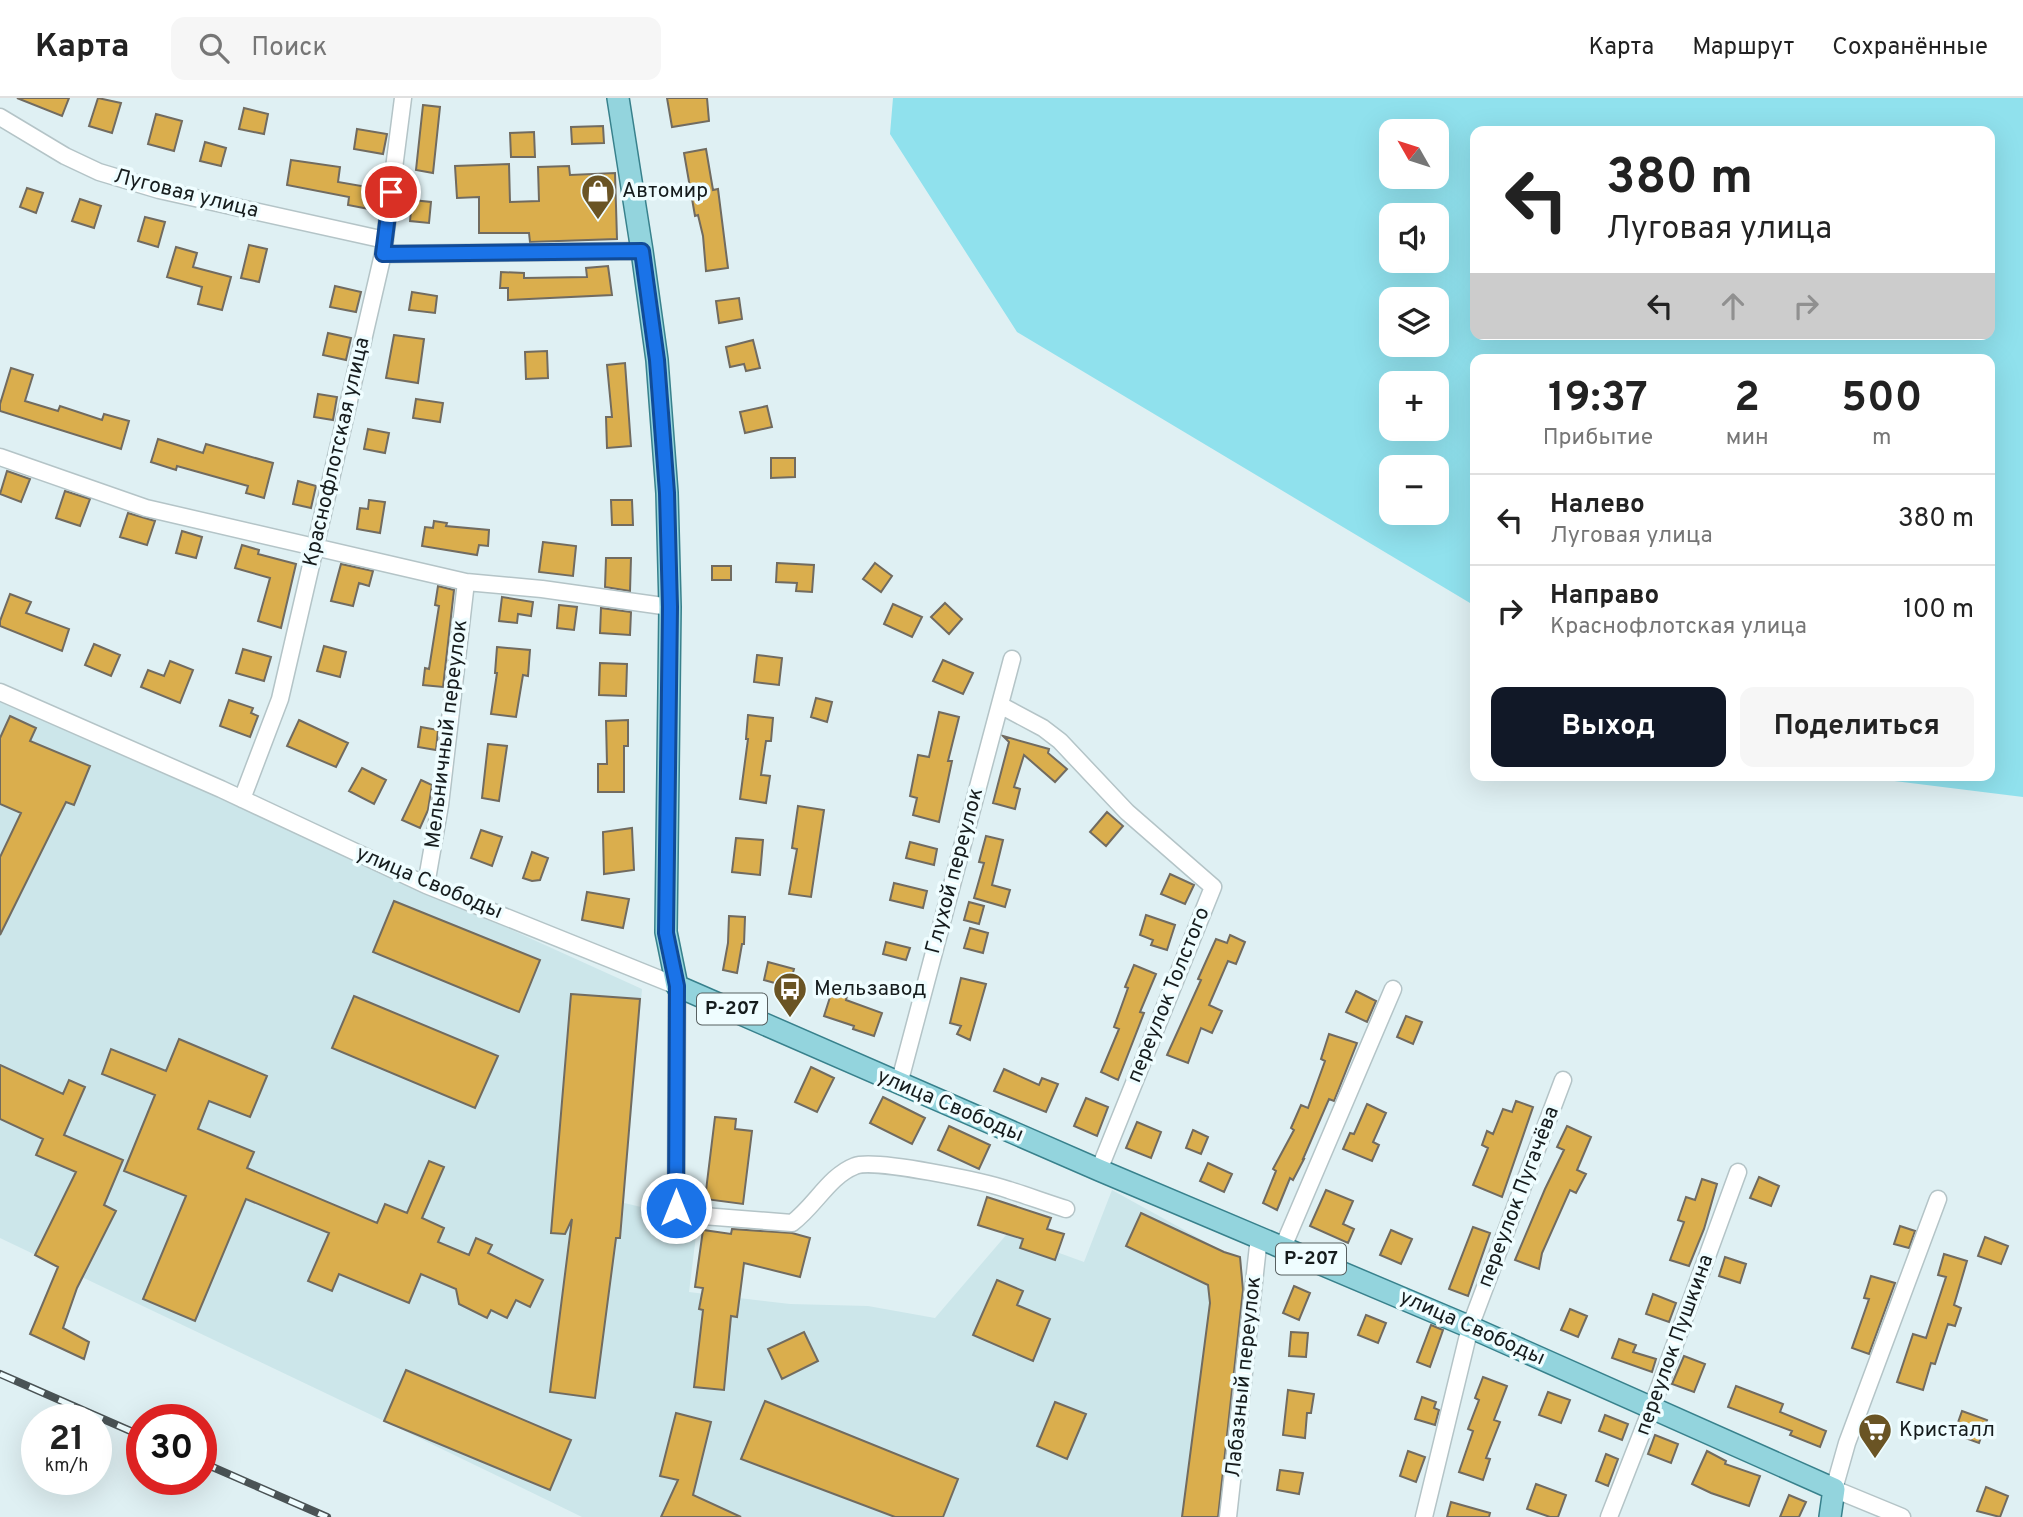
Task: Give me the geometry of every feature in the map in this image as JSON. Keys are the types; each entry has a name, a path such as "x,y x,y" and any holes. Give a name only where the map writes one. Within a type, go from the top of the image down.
{"main road":[{"name":"Р-207","path":"618,98 657,360 667,493 670,607 666,933 677,986"},
{"name":"улица Свободы","path":"677,986 899,1084 1470,1327 1835,1489"},
{"path":"1830,1517 1835,1489"}],"street":[{"name":"Краснофлотская улица","path":"242,799 281,699 384,247 403,98"},
{"name":"Луговая улица","path":"0,117 65,156 99,172 159,190 384,247 642,251"},
{"path":"0,457 146,508 466,582 541,589 670,607"},
{"name":"Мельничный переулок","path":"426,885 440,805 466,582"},
{"name":"Глухой переулок","path":"899,1084 1012,659"},
{"name":"улица Свободы","path":"0,692 242,799 426,885 677,986"},
{"name":"переулок Толстого","path":"1000,705 1043,728 1060,741 1127,812 1213,887 1099,1170"},
{"path":"677,986 676,1208 704,1216 792,1223 804,1215 838,1175 858,1164 888,1164 1007,1189 1066,1209"},
{"path":"1283,1247 1393,989"},
{"name":"переулок Пугачёва","path":"1424,1517 1470,1327 1563,1080"},
{"name":"переулок Пушкина","path":"1609,1517 1653,1407 1738,1172"},
{"path":"1835,1489 1847,1443 1938,1199"},
{"name":"Лабазный переулок","path":"1228,1517 1259,1237"},
{"name":"улица Свободы","path":"1835,1489 1902,1517"}],"shaded area":[{"path":"893,98 2023,98 2023,797 1894,781 1995,781 1995,354 1470,354 1470,603 1017,332 890,134"},
{"path":"0,698 642,989 624,1203 698,1220 689,1292 790,1304 868,1306 935,1318 1007,1234 1084,1262 1112,1190 1224,1252 1240,1257 1247,1309 1224,1517 582,1517 0,1238"}],"building":[{"path":"17,98 69,98 62,116"},
{"path":"98,98 121,103 112,133 89,126"},
{"path":"667,98 707,98 709,121 672,127"},
{"path":"423,105 440,107 433,173 416,170"},
{"path":"244,108 268,114 264,134 239,129"},
{"path":"156,114 182,121 174,151 148,144"},
{"path":"603,126 604,143 572,144 571,127"},
{"path":"357,129 387,134 383,154 354,149"},
{"path":"534,132 535,157 511,157 510,133"},
{"path":"205,142 226,148 221,166 200,161"},
{"path":"706,149 713,190 718,189 728,268 706,271 703,236 698,215 695,216 684,153"},
{"path":"291,160 340,167 338,182 373,188 369,209 348,205 349,197 287,185"},
{"path":"509,164 510,202 539,201 538,167 569,166 570,175 615,173 617,239 530,242 529,233 479,233 479,197 457,198 455,166"},
{"path":"27,188 43,193 36,213 20,207"},
{"path":"80,199 101,206 94,228 72,221"},
{"path":"412,200 431,202 429,223 410,221"},
{"path":"145,217 165,222 158,247 138,241"},
{"path":"249,245 267,249 259,282 241,278"},
{"path":"176,247 197,253 193,267 231,277 222,310 198,304 202,287 167,277"},
{"path":"608,266 612,295 508,300 508,288 500,288 501,272 524,273 524,278 587,277 586,268"},
{"path":"335,286 361,292 356,312 330,307"},
{"path":"412,292 437,296 435,313 409,310"},
{"path":"739,298 742,319 719,323 716,301"},
{"path":"328,333 351,338 346,360 323,355"},
{"path":"394,335 424,339 418,383 386,378"},
{"path":"753,340 760,368 746,371 744,364 730,367 726,347"},
{"path":"547,351 548,378 526,379 525,352"},
{"path":"625,363 631,446 607,448 606,417 612,417 607,365"},
{"path":"11,368 33,375 25,401 58,411 60,406 102,420 104,414 129,421 121,449 0,411"},
{"path":"318,394 337,397 333,420 314,417"},
{"path":"416,399 443,403 440,422 413,418"},
{"path":"767,406 772,427 745,433 740,412"},
{"path":"368,429 389,433 385,453 364,449"},
{"path":"158,439 203,453 206,444 273,463 264,498 246,493 248,486 177,466 176,470 151,462"},
{"path":"771,458 795,458 795,477 771,478"},
{"path":"7,471 30,479 21,502 0,494"},
{"path":"298,481 316,486 311,508 293,504"},
{"path":"65,491 90,499 80,526 56,518"},
{"path":"369,500 385,502 380,533 357,529 360,508 368,509"},
{"path":"611,500 632,500 633,525 612,525"},
{"path":"128,513 155,521 147,545 120,537"},
{"path":"434,521 447,523 446,526 489,530 488,546 479,545 477,555 422,546 425,527 433,528"},
{"path":"182,531 202,537 196,558 176,553"},
{"path":"543,542 576,546 573,576 539,572"},
{"path":"242,545 259,550 258,554 296,564 281,628 258,621 270,578 235,568"},
{"path":"606,558 631,558 630,591 605,587"},
{"path":"777,563 814,565 812,592 796,591 797,583 776,582"},
{"path":"875,563 892,576 881,592 863,579"},
{"path":"341,564 373,571 369,586 359,583 353,606 331,601"},
{"path":"712,566 731,566 731,580 712,580"},
{"path":"438,586 454,590 443,687 423,685 425,668 429,669 439,606 435,605"},
{"path":"10,594 31,602 26,613 69,629 62,651 0,626"},
{"path":"502,597 533,602 531,616 518,614 517,623 499,621"},
{"path":"945,603 962,619 949,634 931,617"},
{"path":"893,604 922,617 912,637 884,624"},
{"path":"559,605 577,607 574,630 557,628"},
{"path":"601,608 631,612 630,635 600,633"},
{"path":"94,644 120,655 111,676 85,665"},
{"path":"324,646 346,652 340,677 317,671"},
{"path":"497,647 530,650 528,676 523,675 516,717 491,714 497,673"},
{"path":"243,649 271,657 264,681 236,673"},
{"path":"757,655 782,658 779,685 754,682"},
{"path":"943,660 973,673 963,694 933,681"},
{"path":"170,661 193,670 180,703 141,687 148,670 164,676"},
{"path":"600,663 627,664 626,696 599,695"},
{"path":"816,698 832,702 827,722 811,717"},
{"path":"229,700 253,708 251,713 258,716 250,737 220,726"},
{"path":"939,712 959,717 948,761 952,761 939,822 913,815 917,798 910,796 918,755 929,757"},
{"path":"748,715 773,718 771,741 766,741 761,775 770,776 766,803 740,799 748,739"},
{"path":"10,716 36,728 30,741 90,766 74,805 66,802 0,935 0,857 21,813 0,804 0,738"},
{"path":"299,720 348,743 336,767 287,746"},
{"path":"628,720 628,746 624,746 624,792 598,792 598,764 607,764 606,721"},
{"path":"421,727 438,730 436,750 418,747"},
{"path":"1003,736 1049,749 1048,753 1067,769 1055,782 1024,755 1014,787 1020,789 1015,809 993,803 1009,742"},
{"path":"488,744 507,746 499,801 482,798"},
{"path":"362,768 386,780 374,804 349,791"},
{"path":"421,780 432,785 428,810 420,828 402,820"},
{"path":"798,806 824,810 811,897 789,894 797,849 792,848"},
{"path":"1107,812 1123,826 1106,846 1090,832"},
{"path":"632,828 634,870 604,874 603,832"},
{"path":"481,830 502,837 492,866 471,858"},
{"path":"986,836 1003,840 992,885 1010,890 1005,907 974,898 984,863 979,862"},
{"path":"736,838 763,840 760,875 732,872"},
{"path":"910,842 937,849 934,865 906,858"},
{"path":"532,852 548,858 540,880 523,878"},
{"path":"1170,874 1194,885 1185,904 1161,894"},
{"path":"894,883 927,891 923,908 890,900"},
{"path":"587,892 629,899 623,928 582,920"},
{"path":"394,901 540,960 519,1012 373,952"},
{"path":"969,902 984,906 979,924 964,920"},
{"path":"1146,915 1175,925 1167,950 1151,945 1153,940 1140,935"},
{"path":"729,916 745,917 744,944 737,973 723,970"},
{"path":"970,928 988,933 983,953 964,948"},
{"path":"1230,935 1245,942 1236,964 1228,961 1209,1005 1222,1011 1212,1033 1201,1028 1188,1063 1167,1055 1201,980 1198,979 1216,939 1227,943"},
{"path":"886,942 910,948 906,960 883,954"},
{"path":"768,962 794,969 789,987 764,980"},
{"path":"1134,965 1156,974 1140,1012 1144,1013 1118,1080 1101,1072 1119,1029 1114,1027"},
{"path":"961,978 986,984 970,1040 957,1034 961,1026 950,1023"},
{"path":"832,991 847,996 846,1000 882,1013 874,1036 824,1016"},
{"path":"1356,991 1376,1001 1367,1022 1346,1012"},
{"path":"571,994 640,999 620,1238 616,1238 595,1398 550,1392 572,1219 565,1234 551,1233"},
{"path":"354,996 498,1056 475,1108 332,1048"},
{"path":"1406,1016 1422,1022 1413,1044 1397,1037"},
{"path":"1329,1034 1357,1043 1334,1101 1329,1099 1304,1159 1293,1180 1290,1178 1277,1210 1263,1203 1276,1171 1273,1169 1294,1130 1291,1128 1301,1105 1308,1108 1325,1061 1321,1059"},
{"path":"179,1039 267,1076 250,1117 209,1101 198,1129 254,1152 247,1168 377,1223 385,1204 407,1213 429,1161 444,1167 422,1218 444,1228 438,1242 469,1255 476,1238 492,1245 488,1253 543,1280 530,1307 516,1300 507,1318 491,1310 487,1318 459,1304 456,1289 421,1274 409,1303 339,1274 332,1291 308,1281 329,1233 246,1199 195,1321 143,1299 186,1196 124,1171 155,1095 102,1074 111,1049 166,1071"},
{"path":"0,1065 63,1094 69,1080 85,1087 64,1135 123,1160 104,1205 116,1211 77,1288 63,1328 89,1342 84,1359 30,1334 58,1267 35,1255 76,1172 36,1155 43,1139 0,1119"},
{"path":"811,1067 834,1078 817,1112 795,1102"},
{"path":"1004,1069 1039,1085 1042,1078 1058,1084 1046,1112 994,1091"},
{"path":"883,1097 925,1118 912,1144 870,1123"},
{"path":"1086,1098 1108,1107 1097,1136 1074,1126"},
{"path":"1516,1101 1533,1107 1502,1197 1473,1185 1488,1148 1482,1145 1487,1131 1493,1134 1503,1109 1512,1112"},
{"path":"1367,1104 1386,1113 1373,1142 1379,1145 1372,1161 1343,1149 1350,1133 1354,1134"},
{"path":"715,1117 736,1119 735,1129 752,1131 743,1204 705,1199"},
{"path":"1137,1122 1161,1132 1151,1158 1126,1148"},
{"path":"949,1126 990,1145 979,1169 938,1150"},
{"path":"1567,1126 1591,1137 1577,1170 1586,1174 1576,1193 1570,1190 1542,1253 1539,1269 1515,1260 1564,1150 1557,1147"},
{"path":"1193,1130 1208,1137 1201,1154 1186,1148"},
{"path":"1208,1163 1232,1174 1224,1192 1200,1181"},
{"path":"1759,1177 1779,1186 1771,1206 1750,1198"},
{"path":"1702,1179 1717,1184 1704,1229 1689,1266 1670,1260 1684,1222 1678,1220 1686,1197 1695,1200"},
{"path":"1326,1190 1353,1201 1343,1224 1354,1229 1348,1243 1310,1226"},
{"path":"987,1197 1051,1218 1047,1229 1064,1234 1055,1260 1020,1248 1023,1239 978,1225"},
{"path":"1141,1213 1240,1257 1243,1290 1218,1517 1182,1517 1210,1303 1208,1285 1126,1246"},
{"path":"1900,1226 1915,1231 1909,1248 1894,1244"},
{"path":"1473,1227 1490,1233 1468,1296 1449,1289"},
{"path":"732,1229 792,1233 810,1238 800,1277 744,1263 737,1317 731,1316 724,1390 694,1387 703,1310 699,1309 703,1288 695,1287 703,1230 731,1234"},
{"path":"1391,1230 1412,1239 1401,1264 1380,1255"},
{"path":"1985,1237 2008,1246 2001,1264 1978,1256"},
{"path":"1944,1254 1967,1261 1954,1305 1961,1308 1955,1326 1948,1324 1923,1390 1897,1382 1913,1334 1926,1338 1946,1277 1938,1275"},
{"path":"1725,1257 1746,1264 1740,1283 1719,1276"},
{"path":"1871,1276 1895,1283 1869,1354 1852,1348 1869,1299 1864,1298"},
{"path":"997,1280 1023,1291 1017,1305 1050,1319 1033,1361 973,1335"},
{"path":"1294,1286 1310,1293 1299,1320 1283,1313"},
{"path":"1653,1294 1676,1303 1669,1322 1646,1314"},
{"path":"1570,1309 1587,1316 1578,1337 1561,1330"},
{"path":"1366,1315 1386,1323 1378,1343 1358,1335"},
{"path":"1431,1325 1443,1330 1430,1367 1417,1362"},
{"path":"804,1332 818,1361 782,1379 768,1349"},
{"path":"1291,1332 1308,1333 1306,1357 1289,1356"},
{"path":"1619,1339 1636,1345 1633,1352 1656,1359 1652,1372 1612,1358"},
{"path":"1684,1356 1705,1364 1694,1392 1672,1384"},
{"path":"406,1370 571,1440 550,1490 384,1421"},
{"path":"1483,1377 1507,1386 1494,1420 1500,1422 1486,1458 1490,1459 1483,1480 1459,1472 1473,1431 1468,1429 1479,1400 1475,1398"},
{"path":"1736,1386 1783,1404 1780,1412 1826,1431 1820,1447 1790,1435 1792,1431 1728,1407"},
{"path":"1288,1390 1314,1394 1311,1413 1307,1413 1305,1438 1283,1435"},
{"path":"1548,1392 1570,1400 1561,1423 1539,1415"},
{"path":"1422,1397 1436,1402 1434,1408 1439,1410 1435,1425 1415,1419"},
{"path":"765,1401 958,1479 943,1517 895,1517 741,1459"},
{"path":"1055,1402 1086,1414 1067,1459 1037,1446"},
{"path":"1962,1411 1987,1420 1979,1443 1954,1434"},
{"path":"676,1413 711,1422 693,1495 741,1517 661,1517 678,1480 660,1476"},
{"path":"1605,1415 1628,1424 1622,1440 1599,1431"},
{"path":"1655,1435 1678,1444 1671,1463 1648,1454"},
{"path":"1408,1451 1425,1457 1416,1482 1400,1476"},
{"path":"1707,1451 1726,1461 1725,1464 1760,1476 1749,1506 1692,1484"},
{"path":"1606,1454 1618,1459 1608,1486 1596,1481"},
{"path":"1280,1470 1303,1473 1299,1494 1277,1490"},
{"path":"1536,1484 1566,1495 1558,1517 1527,1509"},
{"path":"1986,1487 2008,1496 2000,1517 1977,1511"},
{"path":"1789,1495 1806,1502 1799,1517 1780,1517"},
{"path":"1451,1502 1490,1513 1489,1517 1447,1517"}],"railway":[{"path":"0,1374 126,1429"},
{"path":"217,1469 327,1517"}],"place":[{"name":"Автомир","path":"598,221"},
{"name":"Мельзавод","path":"790,1019"},
{"name":"Кристалл","path":"1875,1460"}],"route":[{"path":"391,192 383,254 642,251 657,360 667,493 670,607 666,933 677,986 676,1208"}]}
